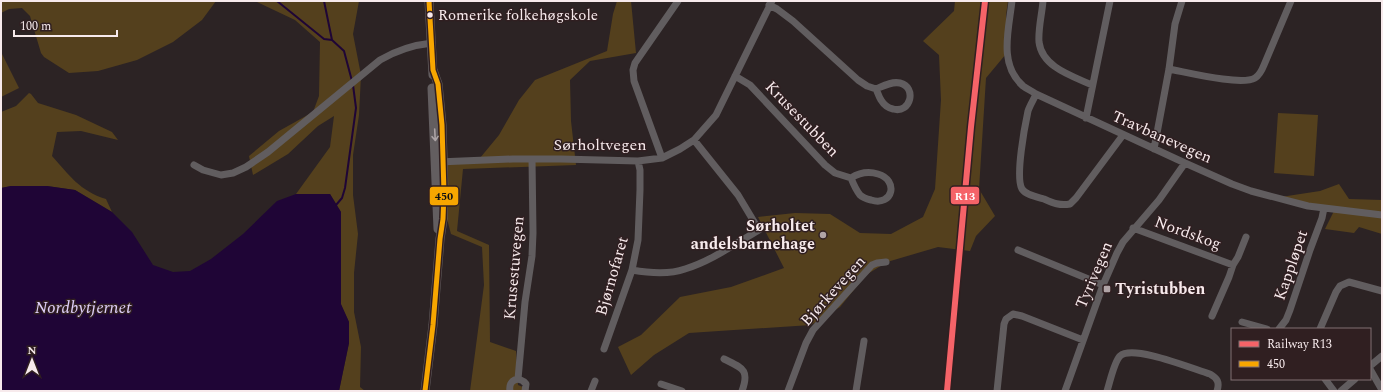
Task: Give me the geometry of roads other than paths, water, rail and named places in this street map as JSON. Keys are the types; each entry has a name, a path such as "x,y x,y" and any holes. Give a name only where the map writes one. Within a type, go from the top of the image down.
{"main road":[{"path":"425,391 434,317 440,239 437,219 440,161 432,84 432,42 429,1"}],"street":[{"path":"662,158 634,81 634,70 638,58 678,1"},
{"name":"Travbanevegen","path":"1012,1 1007,50 1010,68 1015,77 1023,86 1036,94 1185,163 1232,184 1252,191 1287,202 1382,215"},
{"path":"1043,1 1039,42 1044,58 1052,66 1092,85"},
{"path":"1086,118 1110,1"},
{"path":"1154,149 1169,69 1175,24 1182,1"},
{"path":"1169,69 1233,80 1249,80 1255,78 1264,65 1291,1"},
{"path":"770,3 793,21 858,80 867,86 876,89 893,82 900,82 906,86 910,92 910,100 907,106 902,110 895,110 882,102 876,89"},
{"name":"Sørholtvegen","path":"440,161 532,159 638,161 662,158 694,140 716,116 770,3"},
{"path":"194,165 207,172 221,175 233,173 246,167 268,152 380,60 408,47 432,42"},
{"name":"Krusestubben","path":"735,76 750,85 825,165 835,173 851,178"},
{"path":"1036,94 1029,109 1023,132 1020,182 1021,188 1027,194 1057,204 1070,204 1123,135"},
{"path":"632,270 662,273 683,270 702,262 759,230 738,195 694,140"},
{"name":"Krusestuvegen","path":"510,391 509,388 511,382 518,379 525,302 533,245 532,159"},
{"name":"Bjørnofaret","path":"604,349 632,270 638,240 640,223 640,170 638,161"},
{"name":"Tyrivegen","path":"1065,391 1117,253 1133,228 1159,200 1185,163"},
{"path":"868,172 879,174 888,179 891,187 890,195 885,200 877,202 869,200 860,195 851,178 868,172"},
{"name":"Kappløpet","path":"1280,328 1286,320 1290,310 1322,218 1324,208"},
{"name":"Nordskog","path":"1133,228 1233,264"},
{"name":"Nordskog","path":"1212,316 1233,264 1238,257 1246,237"},
{"path":"1018,250 1104,285"},
{"name":"Bjørkevegen","path":"788,391 806,343 818,323 872,265 886,262"},
{"path":"1320,328 1340,286 1349,282 1382,291"},
{"path":"998,391 1003,330 1006,319 1013,314 1022,316 1083,340"},
{"path":"1242,322 1263,328"},
{"path":"856,391 864,341"},
{"path":"1107,391 1118,359 1125,353 1130,352 1150,355 1210,374 1218,381 1217,391"},
{"path":"1371,367 1382,356"},
{"path":"724,359 743,368 746,374 746,380 742,391"},
{"path":"1371,370 1382,390"},
{"path":"518,379 522,380 526,384 525,391"},
{"path":"1327,380 1334,391"},
{"path":"1341,391 1354,380"},
{"path":"591,391 595,381"},
{"path":"661,384 682,391"}],"water":[{"name":"Nordbytjernet","path":"11,186 47,186 75,190 112,212 132,232 153,265 173,272 190,271 211,259 243,234 277,201 296,194 330,194 341,212 341,304 349,322 349,343 339,391 1,391 1,188"}],"waterway":[{"path":"277,1 324,39 332,40"},
{"path":"324,1 332,40 344,51 352,81"},
{"path":"336,205 342,198 345,188 356,108 353,85"}],"rail line":[{"name":"R13","path":"947,391 971,127 985,1"}],"place":[{"name":"Romerike folkehøgskole","path":"430,15"},
{"name":"Sørholtet andelsbarnehage","path":"823,235"},
{"name":"Tyristubben","path":"1107,289"}]}
